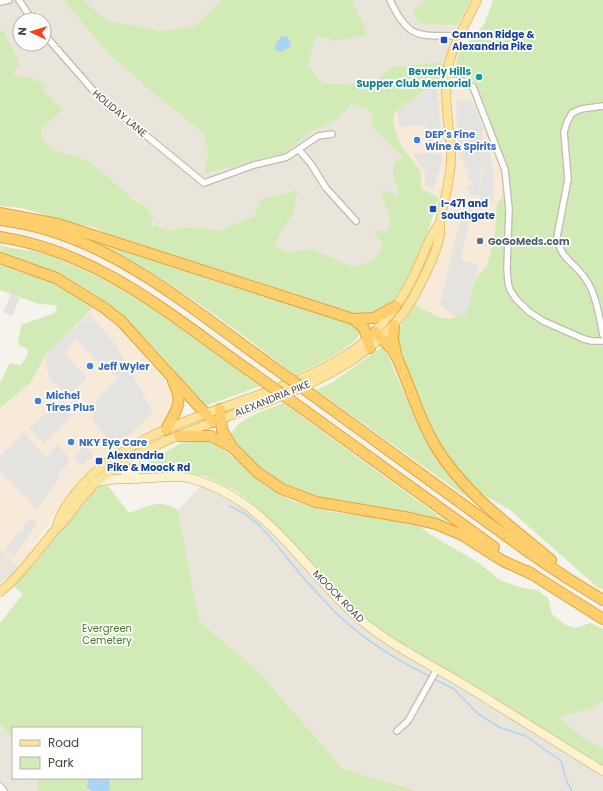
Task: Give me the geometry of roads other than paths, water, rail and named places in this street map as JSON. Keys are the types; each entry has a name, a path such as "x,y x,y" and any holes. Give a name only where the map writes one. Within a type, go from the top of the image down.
{"highway":[{"path":"0,213 58,224 353,319 361,324 374,339 392,350 398,360 432,440 452,470 481,501 556,564 567,578"},
{"path":"0,220 44,228 75,239 133,268 166,290 567,578 603,600"},
{"path":"0,236 46,247 78,258 107,272 150,300 532,574 603,619"},
{"path":"0,258 56,278 86,294 121,321 171,376 215,416 226,439 232,447 258,473 292,494 316,502 410,518 436,524 462,534 503,561 532,574"},
{"path":"353,319 374,318 396,306"},
{"path":"394,325 393,340 398,360"},
{"path":"166,430 178,408 177,388 171,376"},
{"path":"179,436 211,436 232,447"}],"main road":[{"name":"ALEXANDRIA PIKE","path":"0,592 27,566 86,492 96,482 118,466 137,455 179,436 215,416 320,369 374,339 394,325 411,302 426,273 440,234 440,223 447,196 451,159 446,93 449,62 478,0"},
{"name":"ALEXANDRIA PIKE","path":"374,339 416,272 432,233 440,223"},
{"name":"ALEXANDRIA PIKE","path":"56,530 59,516 78,490 113,457 166,430 215,416"},
{"path":"137,455 133,471 138,479"},
{"path":"113,457 118,466 127,475 138,479"},
{"name":"MOOCK ROAD","path":"96,482 116,479 138,479 168,476 188,478 217,488 246,505 270,524 358,618 392,643 603,771"}],"street":[{"path":"0,2 9,0"},
{"path":"19,0 27,12"},
{"path":"390,0 401,21 412,32 441,36 460,36"},
{"name":"HOLIDAY LANE","path":"52,43 98,96 204,183 254,165 287,157 299,150"},
{"path":"447,80 462,80 473,86 504,167 509,209 508,283 516,299 528,311 543,321 570,334 592,341 603,341"},
{"path":"603,106 581,109 572,113 564,132 568,179 557,237 563,256 584,277 591,288 603,335"},
{"path":"332,134 318,136 299,150 311,164 326,188 356,221"},
{"path":"397,731 408,721 436,671"},
{"path":"0,786 4,791"}],"water":[{"path":"285,36 288,37 291,43 290,47 281,52 275,50 276,43 280,38"},
{"path":"89,779 110,779 109,791 93,791 87,788"}],"waterway":[{"path":"229,506 240,511 258,525 333,610 355,630 379,648 431,677"},
{"path":"434,679 454,689 478,714 501,728 526,736 561,761 567,782 572,791"}],"place":[{"name":"Cannon Ridge & Alexandria Pike","path":"444,40"},
{"name":"Beverly Hills Supper Club Memorial","path":"479,77"},
{"name":"DEP's Fine Wine & Spirits","path":"417,140"},
{"name":"I-471 and Southgate","path":"433,209"},
{"name":"GoGoMeds.com","path":"480,241"},
{"name":"Jeff Wyler","path":"90,366"},
{"name":"Michel Tires Plus","path":"38,401"},
{"name":"NKY Eye Care","path":"71,442"},
{"name":"Alexandria Pike & Moock Rd","path":"99,461"}],"park label":[{"name":"Evergreen Cemetery","path":"107,634"}]}
